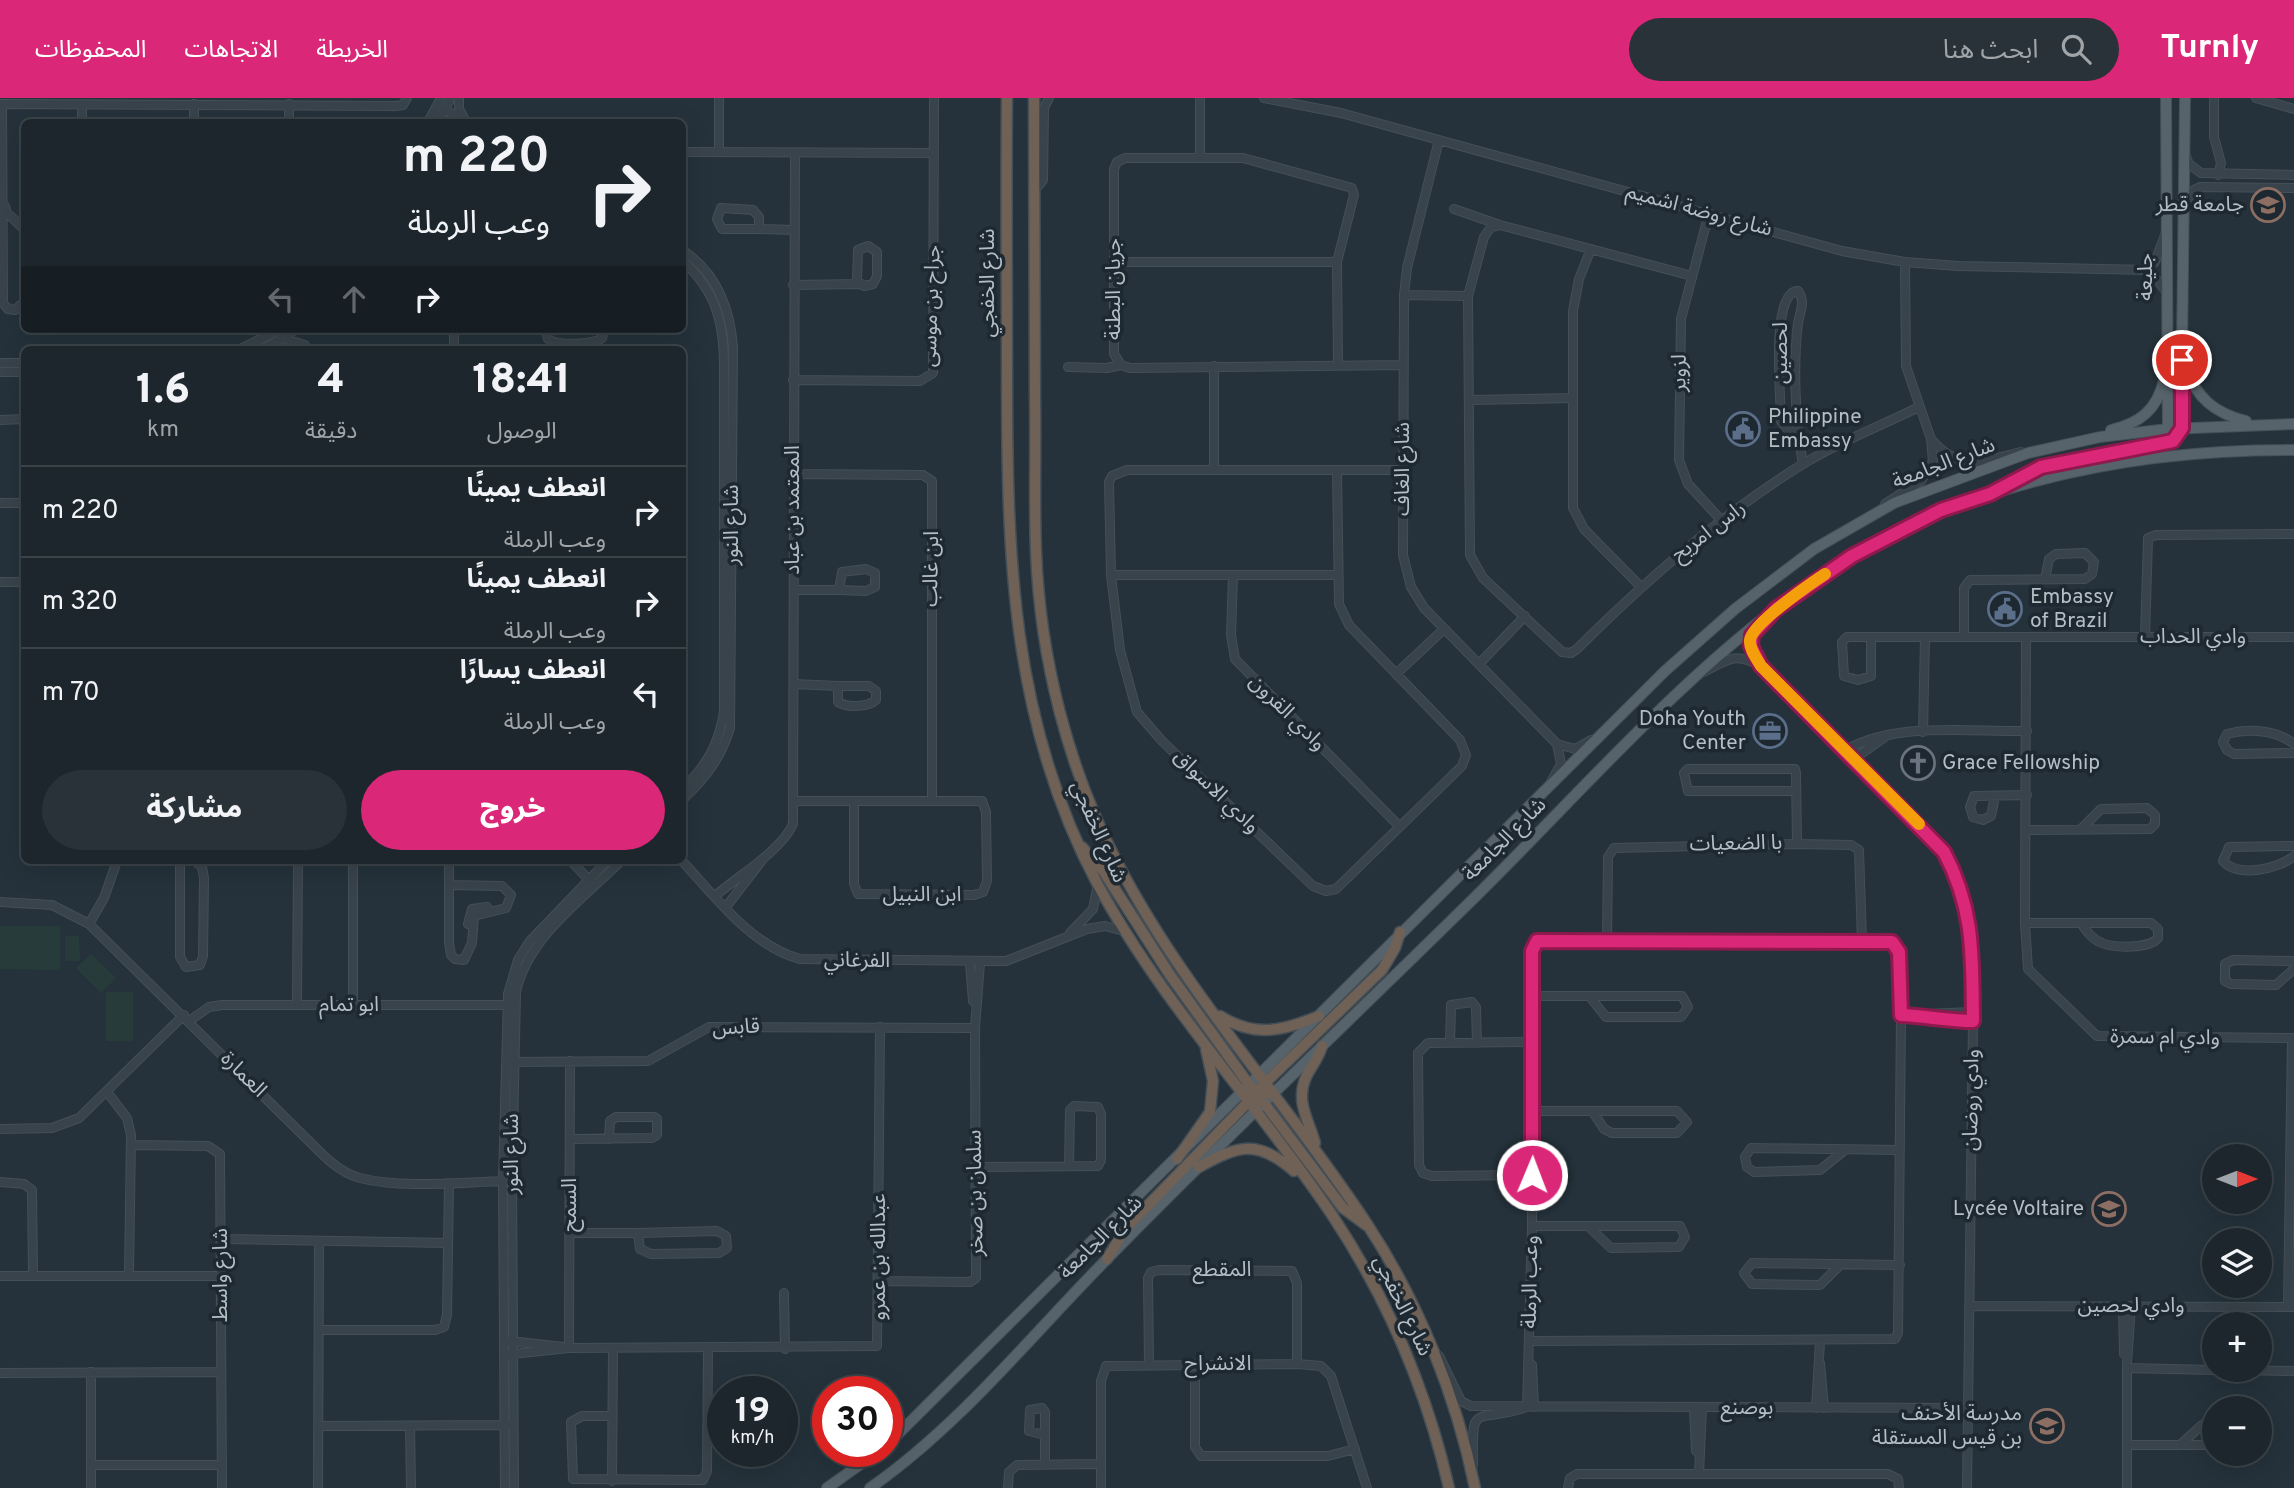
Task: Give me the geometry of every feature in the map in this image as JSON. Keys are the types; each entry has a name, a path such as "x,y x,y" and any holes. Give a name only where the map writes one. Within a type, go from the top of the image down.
{"highway":[{"name":"شارع الخفجي","path":"1007,98 1007,510 1014,609 1032,706 1078,844 1125,931 1204,1043 1254,1097 1307,1182 1334,1219 1377,1292 1409,1360 1449,1488"},
{"name":"شارع الخفجي","path":"1034,98 1036,554 1041,607 1057,701 1084,785 1116,862 1150,921 1368,1226 1418,1316 1459,1424 1475,1488"},
{"path":"1078,844 1104,872 1170,975 1254,1097 1343,1208 1368,1226"},
{"path":"1107,1259 1125,1229 1254,1097 1263,1079 1382,970 1395,948 1400,932"},
{"path":"1214,1012 1240,1027 1266,1032 1286,1030 1319,1016"},
{"path":"1177,1159 1206,1120 1212,1103 1213,1072 1204,1043"},
{"path":"1315,1150 1303,1113 1302,1097 1304,1081 1322,1046"},
{"path":"1254,1097 1274,1094"},
{"path":"1199,1167 1233,1150 1252,1147 1274,1156 1307,1182"}],"main road":[{"name":"جليعة","path":"2166,98 2165,290 2170,456"},
{"name":"جليعة","path":"2182,428 2185,98"},
{"path":"2182,360 2196,391 2211,407 2253,424"},
{"path":"2100,437 2147,415 2161,391 2167,365"},
{"name":"شارع الجامعة","path":"1263,1079 1400,932 1700,637 1814,549 1876,512 2044,449 2100,437 2168,429 2294,424"},
{"path":"1990,494 2041,467 2108,451 2169,443 2182,428"},
{"name":"شارع الجامعة","path":"1274,1094 1697,675 1776,609 1862,551 1941,510 1990,494 2115,464 2242,450 2294,450"},
{"name":"شارع الجامعة","path":"903,1428 1177,1159 1254,1097"},
{"name":"شارع الجامعة","path":"870,1488 939,1430 1199,1167 1254,1097"},
{"path":"827,1488 857,1467"}],"street":[{"path":"370,105 401,98"},
{"path":"3,104 43,101 80,105 120,101 196,104 234,101 400,106 407,98"},
{"path":"439,119 442,104 451,98"},
{"path":"459,98 460,113 464,119"},
{"path":"719,98 719,152"},
{"name":"جراح بن موسى","path":"793,380 920,381 933,373 934,98"},
{"path":"1034,191 1043,180 1044,108 1049,98"},
{"path":"1200,98 1200,157"},
{"name":"شارع روضة اشميم","path":"1264,98 1341,113 1842,251 1905,262 1958,266 2141,269"},
{"path":"2214,98 2214,137 2221,163 2218,175"},
{"path":"2256,98 2294,109"},
{"path":"3,104 5,208 21,226"},
{"path":"3,104 3,303 8,309 15,310 21,305"},
{"path":"196,104 196,119"},
{"path":"291,104 291,119"},
{"path":"442,104 462,119"},
{"path":"80,105 80,119"},
{"name":"شارع الغاف","path":"1439,140 1407,268 1404,295 1403,555 1409,576 1424,608 1556,744"},
{"path":"2184,151 2194,170 2218,175 2294,175"},
{"path":"686,152 934,153"},
{"name":"المعتمد بن عباد","path":"726,907 765,857 790,831 794,801 792,474 795,153"},
{"name":"جريان البطنة","path":"1339,364 1337,262 1354,195 1347,184 1266,162 1200,157 1125,158 1117,162 1114,169 1114,354 1121,365 1130,368 1403,365"},
{"path":"2231,187 2229,180 2232,175"},
{"path":"2184,205 2197,188 2294,188"},
{"path":"759,229 759,217 753,210 726,207 718,213 722,229 759,229 794,229"},
{"path":"1454,209 1500,225 1692,276"},
{"name":"لزوير","path":"1709,213 1681,319 1679,460 1688,484 1722,521"},
{"path":"2,225 15,219"},
{"name":"راس امريح","path":"1500,225 1491,227 1484,237 1468,296 1470,555 1483,578 1562,652 1571,653 1640,586 1722,521 1804,464 1917,408"},
{"path":"2141,269 2155,261 2165,233"},
{"path":"793,285 873,284 877,276 877,252 868,246 858,250 856,256 856,276 860,284"},
{"path":"1591,249 1579,279 1573,311 1573,508 1577,519 1640,586"},
{"name":"شارع النور","path":"686,253 703,266 717,286 732,330 728,560 721,729 711,755 686,784"},
{"path":"1113,262 1337,262"},
{"path":"1905,262 1904,347 1907,374 1917,408 1931,439 1948,457 1960,462 1983,461 2044,449"},
{"name":"شارع النور","path":"686,264 709,289 723,330 730,728 725,745 710,772 686,796"},
{"path":"2141,269 2154,273 2165,290"},
{"name":"لحصين","path":"1797,434 1787,429 1782,421 1780,318 1786,295 1791,292 1798,292 1803,303 1798,323 1797,434 1804,464"},
{"path":"1404,295 1468,296"},
{"path":"246,346 273,333"},
{"path":"270,346 293,333"},
{"path":"547,333 548,339 561,342 587,342 600,333"},
{"path":"283,339 297,340 304,346"},
{"path":"0,363 21,363"},
{"path":"1068,367 1107,368 1121,365"},
{"path":"1214,366 1214,470"},
{"path":"0,372 21,372"},
{"path":"1469,400 1573,398"},
{"path":"0,420 21,420"},
{"path":"1876,512 1925,477 1933,461 1931,439"},
{"name":"وادي الاسواق","path":"1337,470 1339,604 1342,614 1349,625 1461,740 1466,755 1462,766 1336,889 1326,891 1313,886 1162,741 1137,712 1120,650 1111,575 1110,478 1127,470 1337,470 1403,470"},
{"name":"ابن غالب","path":"792,474 923,475 932,481 932,800"},
{"path":"0,503 21,503"},
{"path":"2145,637 2148,538 2156,535 2294,534"},
{"path":"1964,637 1967,582 2085,579 2092,574 2094,562 2085,553 2056,554 2049,559 2045,579"},
{"path":"794,590 839,590 871,590 877,582 875,573 860,568 842,572 839,590"},
{"path":"1111,575 1338,575"},
{"name":"وادي القرون","path":"1233,575 1231,635 1235,659 1399,826"},
{"path":"0,582 21,582"},
{"path":"1761,666 1750,642 1776,609"},
{"path":"1479,664 1525,616"},
{"path":"1396,674 1443,630"},
{"name":"وادي الحداب","path":"1871,637 1871,676 1857,680 1844,676 1844,638 1871,637 2294,637"},
{"path":"1923,732 1925,637"},
{"name":"وادي ام سمرة","path":"2026,637 2025,923 2028,969 2097,1036 2293,1038"},
{"path":"1697,675 1732,657 1743,657 1761,666"},
{"name":"وادي روضان","path":"1761,666 1944,852 1957,876 1972,933 1967,1488"},
{"path":"794,684 869,687 876,691 876,700 869,705 843,705 838,702 838,686"},
{"path":"1548,787 1561,764 1556,744 1575,749 1608,728"},
{"path":"1844,751 1865,740 1894,733 2027,731"},
{"path":"2294,744 2278,733 2235,732 2227,734 2223,742 2227,750 2234,754 2294,753"},
{"path":"1855,762 1875,743 1894,733"},
{"path":"1796,791 1688,791 1684,774 1688,769 1791,768 1797,773 1797,844"},
{"path":"1995,796 2027,795"},
{"name":"ابن النبيل","path":"794,801 977,800 984,803 987,881 983,892 974,895 858,894 854,884 854,801"},
{"path":"2027,830 2080,830 2150,830 2155,824 2155,815 2147,808 2101,809 2080,830"},
{"name":"با الضعيات","path":"1607,941 1608,857 1614,848 1797,844 1851,845 1859,850 1862,942"},
{"path":"2294,846 2229,847 2223,860 2228,867 2239,869 2278,867 2294,856"},
{"name":"المعتمد بن عباد","path":"715,896 765,857"},
{"path":"89,924 104,898 116,864"},
{"path":"180,865 180,957 186,967 192,968 200,965 203,956 204,878 202,867 198,864"},
{"path":"297,1005 298,864"},
{"path":"353,864 354,1005"},
{"path":"449,864 449,885 450,955 455,960 464,960 469,953 470,911 475,907 506,908 512,900 506,887 449,885"},
{"path":"575,864 595,887"},
{"name":"شارع النور","path":"514,1488 508,1355 507,1181 513,972 524,950 604,864"},
{"name":"شارع النور","path":"510,1005 521,972 531,953 618,864"},
{"name":"الفرغاني","path":"685,864 768,946 800,959 980,963 1014,959 1065,937 1098,927 1125,931"},
{"name":"الفرغاني","path":"1065,937 1089,915 1098,884"},
{"name":"العمارة","path":"0,902 52,905 89,924 342,1171 372,1180 449,1183 507,1181"},
{"path":"2025,923 2081,923 2151,923 2158,929 2158,938 2148,944 2109,946 2099,942 2081,923"},
{"name":"وعب الرملة","path":"1530,1407 1532,951 1537,941 1862,942 1897,945 1901,1015 1900,1265 1898,1333 1895,1339 1820,1342 1531,1342"},
{"path":"2294,961 2233,960 2225,964 2222,974 2225,981 2231,984 2276,985 2294,969"},
{"name":"سلمان بن صخر","path":"970,963 976,1011"},
{"name":"سلمان بن صخر","path":"879,1281 970,1282 976,1278 975,1028 980,963"},
{"path":"1532,996 1682,996 1688,1007 1681,1017 1606,1017 1590,997"},
{"path":"1450,1043 1451,1004 1472,1002 1476,1007 1477,1043"},
{"name":"ابو تمام","path":"0,1129 62,1125 79,1118 187,1018 215,1005 510,1005"},
{"path":"1901,1015 1924,1016 1944,1022 1973,1017"},
{"name":"قابس","path":"509,1061 655,1059 709,1027 975,1028"},
{"name":"عبدالله بن عمرو","path":"508,1341 569,1348 785,1349 877,1346 880,1027"},
{"path":"2292,1307 2290,1275 2293,1038"},
{"path":"1532,1042 1429,1043 1418,1053 1419,1165 1423,1173 1432,1176 1532,1175"},
{"name":"السمح","path":"569,1348 570,1061"},
{"path":"107,1092 127,1118 131,1145 129,1276"},
{"path":"975,1167 1095,1166 1101,1163 1101,1114 1098,1107 1074,1106 1070,1110 1069,1166"},
{"path":"1532,1111 1677,1111 1687,1122 1677,1133 1612,1133 1604,1129 1593,1112"},
{"path":"570,1139 609,1139 654,1137 657,1119 654,1116 616,1117 610,1121 609,1139"},
{"name":"شارع واسط","path":"131,1145 208,1146 218,1150 221,1159 222,1488"},
{"path":"1845,1150 1820,1170 1754,1172 1747,1167 1745,1157 1751,1148 1900,1150"},
{"path":"0,1182 24,1184 32,1190 33,1276"},
{"path":"319,1330 435,1330 444,1327 447,1315 449,1183"},
{"path":"1532,1226 1680,1226 1685,1237 1679,1247 1611,1248 1590,1228"},
{"path":"569,1233 717,1231 726,1236 728,1242 727,1248 719,1253 651,1254 640,1249 638,1233"},
{"path":"222,1239 448,1243"},
{"path":"318,1488 319,1241"},
{"path":"1840,1265 1821,1285 1752,1284 1744,1273 1752,1263 1900,1265"},
{"name":"المقطع","path":"1149,1365 1148,1278 1151,1272 1159,1270 1292,1271 1297,1283 1297,1364"},
{"path":"0,1276 221,1276"},
{"path":"784,1293 785,1349"},
{"name":"وادي لحصين","path":"1969,1306 2292,1307"},
{"path":"2127,1306 2127,1488"},
{"path":"1820,1342 1820,1408"},
{"name":"عبدالله بن عمرو","path":"508,1355 569,1348"},
{"path":"612,1481 613,1348"},
{"path":"613,1416 577,1416 571,1422 569,1430 573,1479 695,1482 706,1476 708,1349"},
{"name":"بوصنع","path":"1432,1349 1450,1373 1465,1404 1530,1407 1968,1408"},
{"name":"الانشراح","path":"1101,1488 1104,1368 1114,1364 1297,1364 1321,1366 1331,1376 1367,1488"},
{"path":"1195,1364 1195,1447 1201,1455 1328,1456 1355,1449"},
{"path":"2127,1366 2202,1369"},
{"path":"2272,1371 2294,1371"},
{"path":"90,1372 90,1488"},
{"path":"0,1373 221,1372"},
{"name":"بوصنع","path":"1473,1476 1471,1433 1476,1421 1487,1414 1530,1407"},
{"path":"1698,1408 1699,1474"},
{"path":"318,1426 510,1425"},
{"name":"شارع النور","path":"505,1488 510,1425"},
{"path":"2180,1445 2202,1425"},
{"path":"410,1426 411,1488"},
{"path":"1045,1435 1045,1465"},
{"path":"2127,1445 2202,1446"},
{"path":"1008,1488 1013,1467 1101,1464"},
{"path":"91,1465 221,1465"},
{"path":"1568,1488 1570,1478 1577,1474 1888,1474 1898,1479 1899,1488"}],"green space":[{"path":"0,926 60,926 60,970 0,969"},
{"path":"65,936 79,936 80,961 65,961"},
{"path":"91,954 116,978 101,993 76,968"},
{"path":"106,992 133,992 133,1041 106,1041"}],"slow traffic":[{"path":"1825,574 1776,609 1752,635 1751,646 1761,666 1919,824"}],"place":[{"name":"جامعة قطر","path":"2268,205"},
{"name":"Philippine Embassy","path":"1743,429"},
{"name":"Embassy of Brazil","path":"2005,609"},
{"name":"Doha Youth Center","path":"1770,731"},
{"name":"Grace Fellowship","path":"1918,763"},
{"name":"Lycée Voltaire","path":"2109,1209"},
{"name":"مدرسة الأحنف بن قيس المستقلة","path":"2047,1426"}],"route":[{"path":"1532,1175 1532,946 1537,941 1892,942 1897,945 1899,952 1901,1015 1924,1016 1944,1022 1973,1021 1972,933 1966,901 1944,852 1761,666 1751,646 1752,635 1776,609 1805,587 1852,556 1941,510 1990,494 2041,467 2108,451 2173,441 2182,428 2182,360"}]}
